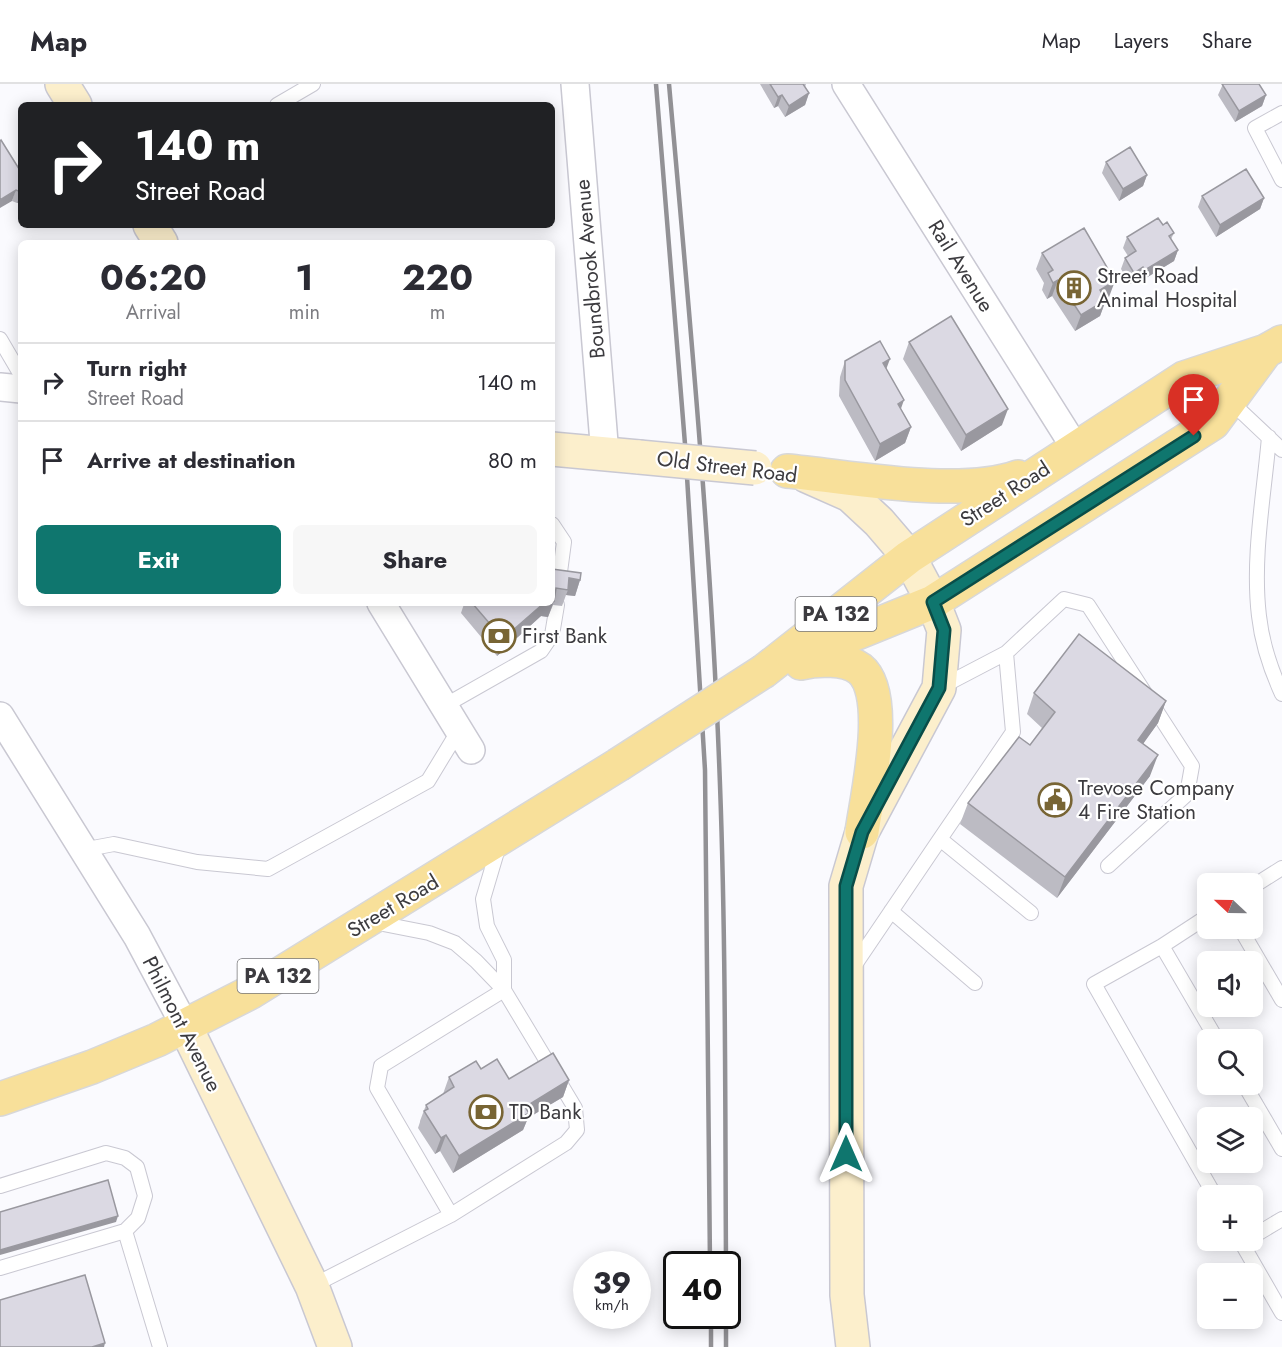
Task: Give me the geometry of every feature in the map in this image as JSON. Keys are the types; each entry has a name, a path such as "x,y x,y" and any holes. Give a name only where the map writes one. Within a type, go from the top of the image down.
{"main road":[{"name":"Street Road","path":"0,1099 92,1067 185,1026 251,992 502,838 764,671 909,557 1184,378 1274,347"},
{"name":"Street Road","path":"764,671 933,602 1213,423 1274,347"},
{"path":"787,471 956,486 999,484 1045,468"},
{"path":"764,671 807,662 826,661 854,666 867,678 872,687 875,725 862,832"}],"street":[{"path":"62,84 73,102"},
{"name":"Boundbrook Avenue","path":"574,84 605,454"},
{"name":"Rail Avenue","path":"847,84 1076,449"},
{"path":"0,387 18,389"},
{"name":"Old Street Road","path":"555,449 787,471 820,480 849,495 879,522 909,557 933,602 944,630 939,688"},
{"path":"383,606 465,740"},
{"path":"853,1347 848,1295 846,886 862,832 939,688"},
{"name":"Philmont Avenue","path":"0,716 137,936 185,1026 312,1286 335,1347"}],"lane":[{"path":"280,102 290,90 313,84"},
{"path":"1282,113 1255,128 1282,180"},
{"path":"0,339 18,370"},
{"path":"1230,401 1282,450"},
{"path":"1269,437 1258,564 1258,616 1271,670 1282,694"},
{"path":"555,528 564,542 558,587"},
{"path":"939,688 1006,653 1064,599 1088,605 1192,766 1187,794 1108,866"},
{"path":"444,706 541,651 552,635 557,605"},
{"path":"846,977 1013,732 1006,653"},
{"path":"82,850 114,844 197,862 268,869 428,781 465,740"},
{"path":"502,838 483,899 488,926 504,960 504,990"},
{"path":"940,839 1031,913"},
{"path":"1263,880 1282,868"},
{"path":"891,911 975,983"},
{"path":"312,1286 451,1215 566,1143 577,1130 575,1108 504,990 455,943 429,933 368,921"},
{"path":"1197,923 1162,946 1094,984 1209,1185"},
{"path":"1246,939 1282,1000"},
{"path":"1162,946 1211,1029"},
{"path":"451,1215 377,1088 381,1066 504,990"},
{"path":"1250,1095 1282,1149"},
{"path":"0,1186 106,1153 125,1158 137,1167 145,1196 138,1218 125,1231 0,1268"},
{"path":"1263,1230 1282,1219"},
{"path":"125,1231 160,1347"},
{"path":"1251,1251 1282,1313"}],"building":[{"path":"770,84 803,84 809,93 789,106 782,95 778,97"},
{"path":"1222,84 1259,84 1266,95 1239,111"},
{"path":"0,141 18,167 18,191 0,200"},
{"path":"1130,147 1147,175 1123,189 1106,162"},
{"path":"1246,169 1264,198 1220,225 1202,196"},
{"path":"1158,218 1163,225 1167,222 1174,233 1169,236 1178,250 1145,270 1143,267 1134,273 1125,258 1136,251 1127,237"},
{"name":"Street Road Animal Hospital","path":"1084,228 1115,281 1100,290 1106,300 1081,315 1058,280 1053,283 1048,273 1053,270 1042,253"},
{"path":"951,316 1008,409 966,435 909,342"},
{"path":"880,341 890,359 883,363 904,400 898,404 911,427 880,444 845,380 845,361"},
{"path":"555,569 581,573 580,580 569,578 568,590 556,588 555,594"},
{"path":"475,606 541,606 503,639"},
{"name":"Trevose Company 4 Fire Station","path":"1079,634 1166,701 1138,740 1158,755 1065,877 968,803 1019,737 1030,745 1055,712 1034,693"},
{"name":"TD Bank","path":"553,1053 569,1080 525,1107 529,1113 459,1156 446,1135 441,1138 424,1111 428,1109 426,1105 454,1087 449,1077 476,1061 481,1069 497,1059 509,1079"},
{"path":"108,1180 118,1216 0,1250 0,1212"},
{"path":"85,1275 105,1343 92,1347 0,1347 0,1300"}],"railway":[{"path":"656,84 685,444 705,770 710,1251"},
{"path":"669,84 698,422 715,675 723,886 726,1251"},
{"path":"711,1329 711,1347"},
{"path":"726,1329 726,1347"}],"place":[{"name":"Street Road Animal Hospital","path":"1074,288"},
{"name":"First Bank","path":"499,636"},
{"name":"Trevose Company 4 Fire Station","path":"1055,800"},
{"name":"TD Bank","path":"486,1112"}],"route":[{"path":"846,1154 846,886 862,832 939,688 944,630 933,602 1194,436"}]}
